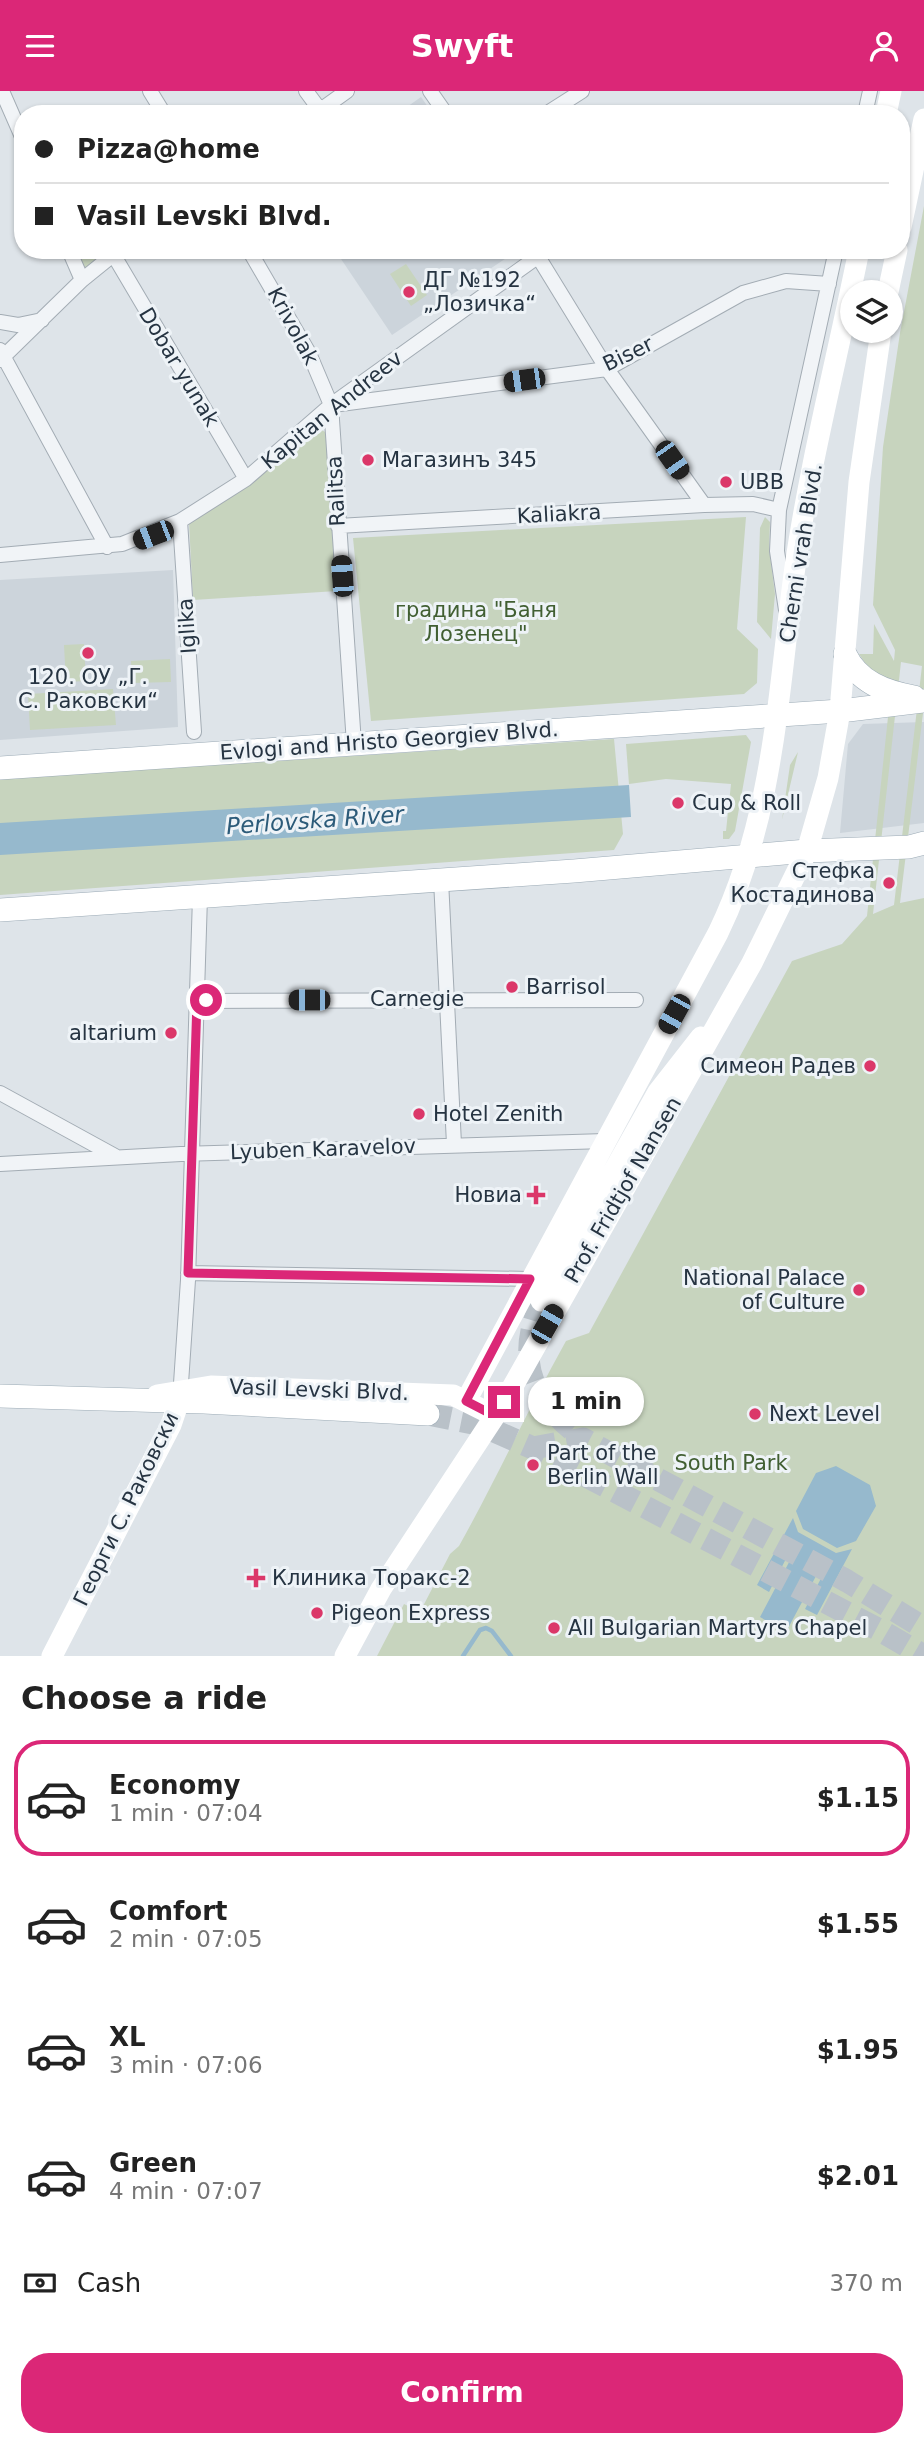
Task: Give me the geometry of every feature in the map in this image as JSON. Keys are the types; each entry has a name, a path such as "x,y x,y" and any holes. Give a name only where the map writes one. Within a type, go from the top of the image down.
{"main road":[{"path":"910,185 924,119"},
{"name":"Cherni vrah Blvd.","path":"748,857 767,783 796,565 857,259"},
{"path":"891,280 895,259"},
{"path":"807,851 828,778 839,711 860,469 879,343"},
{"path":"845,654 857,673 872,683 895,693 924,700"},
{"name":"Evlogi and Hristo Georgiev Blvd.","path":"0,768 839,711 924,700"},
{"path":"0,909 441,880 807,851 919,846"},
{"name":"Prof. Fridtjof Nansen","path":"345,1656 382,1589 495,1416 727,1010 786,900 807,851"},
{"name":"Prof. Fridtjof Nansen","path":"466,1401 718,933 748,857"},
{"name":"Prof. Fridtjof Nansen","path":"541,1301 669,1075 727,1010"},
{"name":"Vasil Levski Blvd.","path":"0,1396 139,1400 181,1395 211,1386 453,1395 495,1416"},
{"path":"181,1395 428,1414"},
{"name":"Георги С. Раковски","path":"52,1656 171,1425 181,1395"},
{"path":"466,1401 474,1418 475,1450"}],"street":[{"path":"2,91 14,118"},
{"path":"328,105 347,91"},
{"path":"560,105 582,91"},
{"path":"73,259 82,280"},
{"path":"0,555 107,547 1,355 43,320 82,280 108,259"},
{"name":"Dobar yunak","path":"120,259 246,479"},
{"name":"Krivolak","path":"255,259 309,353 331,405"},
{"name":"Kapitan Andreev","path":"107,547 136,541 180,521 246,479 331,405 529,259"},
{"path":"543,259 607,369 704,505"},
{"path":"789,621 780,585 776,551 779,510 834,259"},
{"name":"Biser","path":"331,405 607,369 743,293 786,281 829,284"},
{"path":"0,322 18,325 43,320"},
{"name":"Ralitsa","path":"331,405 354,744"},
{"name":"Kaliakra","path":"338,526 704,505 753,504 779,510"},
{"name":"Iglika","path":"180,521 194,732"},
{"path":"441,880 454,1144"},
{"name":"Георги С. Раковски","path":"181,1395 188,1273 200,897"},
{"name":"Carnegie","path":"197,1001 636,1000"},
{"path":"0,1093 115,1156"},
{"name":"Lyuben Karavelov","path":"0,1164 115,1156 605,1141"},
{"path":"188,1273 530,1279"}],"shaded area":[{"path":"421,97 427,105 410,105"},
{"name":"ДГ №192 „Лозичка“","path":"341,259 505,259 392,335"},
{"name":"120. ОУ „Г. С. Раковски“","path":"173,570 178,727 0,740 0,580"},
{"path":"924,722 924,823 840,833 848,744 863,724"}],"green space":[{"name":"South Park","path":"924,206 924,705 900,903 924,898 924,1656 377,1656 404,1604 420,1612 450,1554 459,1546 566,1341 589,1333 792,961 842,944 867,916 892,679 873,675 859,654 873,654 874,624 894,661 895,650 873,605 883,447 899,343 903,343 903,317","holes":["901,662 922,666 894,905 873,914"]},
{"path":"73,259 102,259 82,280"},
{"path":"406,264 427,295 411,306 390,274"},
{"path":"316,427 327,433 337,591 193,600 189,522 249,482"},
{"name":"градина \"Баня Лозенец\"","path":"746,517 737,629 758,649 757,683 744,694 371,721 353,538"},
{"path":"765,517 770,522 769,547 775,594 771,639 757,622 760,528"},
{"path":"84,644 86,681 66,682 64,645"},
{"path":"170,659 171,682 132,683 131,661"},
{"path":"113,689 116,725 30,730 28,694"},
{"path":"746,735 751,742 735,831 729,839 723,839 723,831 726,831 731,784 666,779 629,784 626,744"},
{"path":"614,739 623,834 614,850 0,895 0,779"},
{"path":"798,752 782,820 790,765"}],"water":[{"name":"Perlovska River","path":"629,785 631,817 0,855 0,823"},
{"path":"836,1466 870,1485 876,1506 856,1541 837,1548 803,1529 796,1511 816,1473"},
{"path":"793,1518 798,1532 836,1553 852,1549 817,1615 805,1609 828,1565 823,1563 786,1632 760,1617 796,1549 792,1547 769,1592 757,1585"}],"waterway":[{"path":"463,1656 480,1630 486,1628 492,1631 511,1656"}],"tunnel":[{"path":"541,1301 529,1342 533,1379 552,1411 583,1439"},
{"path":"428,1414 478,1424 533,1448 924,1656"},
{"path":"533,1448 583,1439 847,1581 924,1628"}],"place":[{"name":"ДГ №192 „Лозичка“","path":"409,292"},
{"name":"Магазинъ 345","path":"368,460"},
{"name":"UBB","path":"726,482"},
{"name":"120. ОУ „Г. С. Раковски“","path":"88,653"},
{"name":"Cup & Roll","path":"678,803"},
{"name":"Стефка Костадинова","path":"889,883"},
{"name":"Barrisol","path":"512,987"},
{"name":"altarium","path":"171,1033"},
{"name":"Симеон Радев","path":"870,1066"},
{"name":"Hotel Zenith","path":"419,1114"},
{"name":"Новиа","path":"536,1195"},
{"name":"National Palace of Culture","path":"859,1290"},
{"name":"Next Level","path":"755,1414"},
{"name":"Part of the Berlin Wall","path":"533,1465"},
{"name":"Клиника Торакс-2","path":"256,1578"},
{"name":"Pigeon Express","path":"317,1613"},
{"name":"All Bulgarian Martyrs Chapel","path":"554,1628"}],"route":[{"path":"206,1000 197,1001 188,1273 530,1279 466,1401 495,1416 504,1402"}]}
